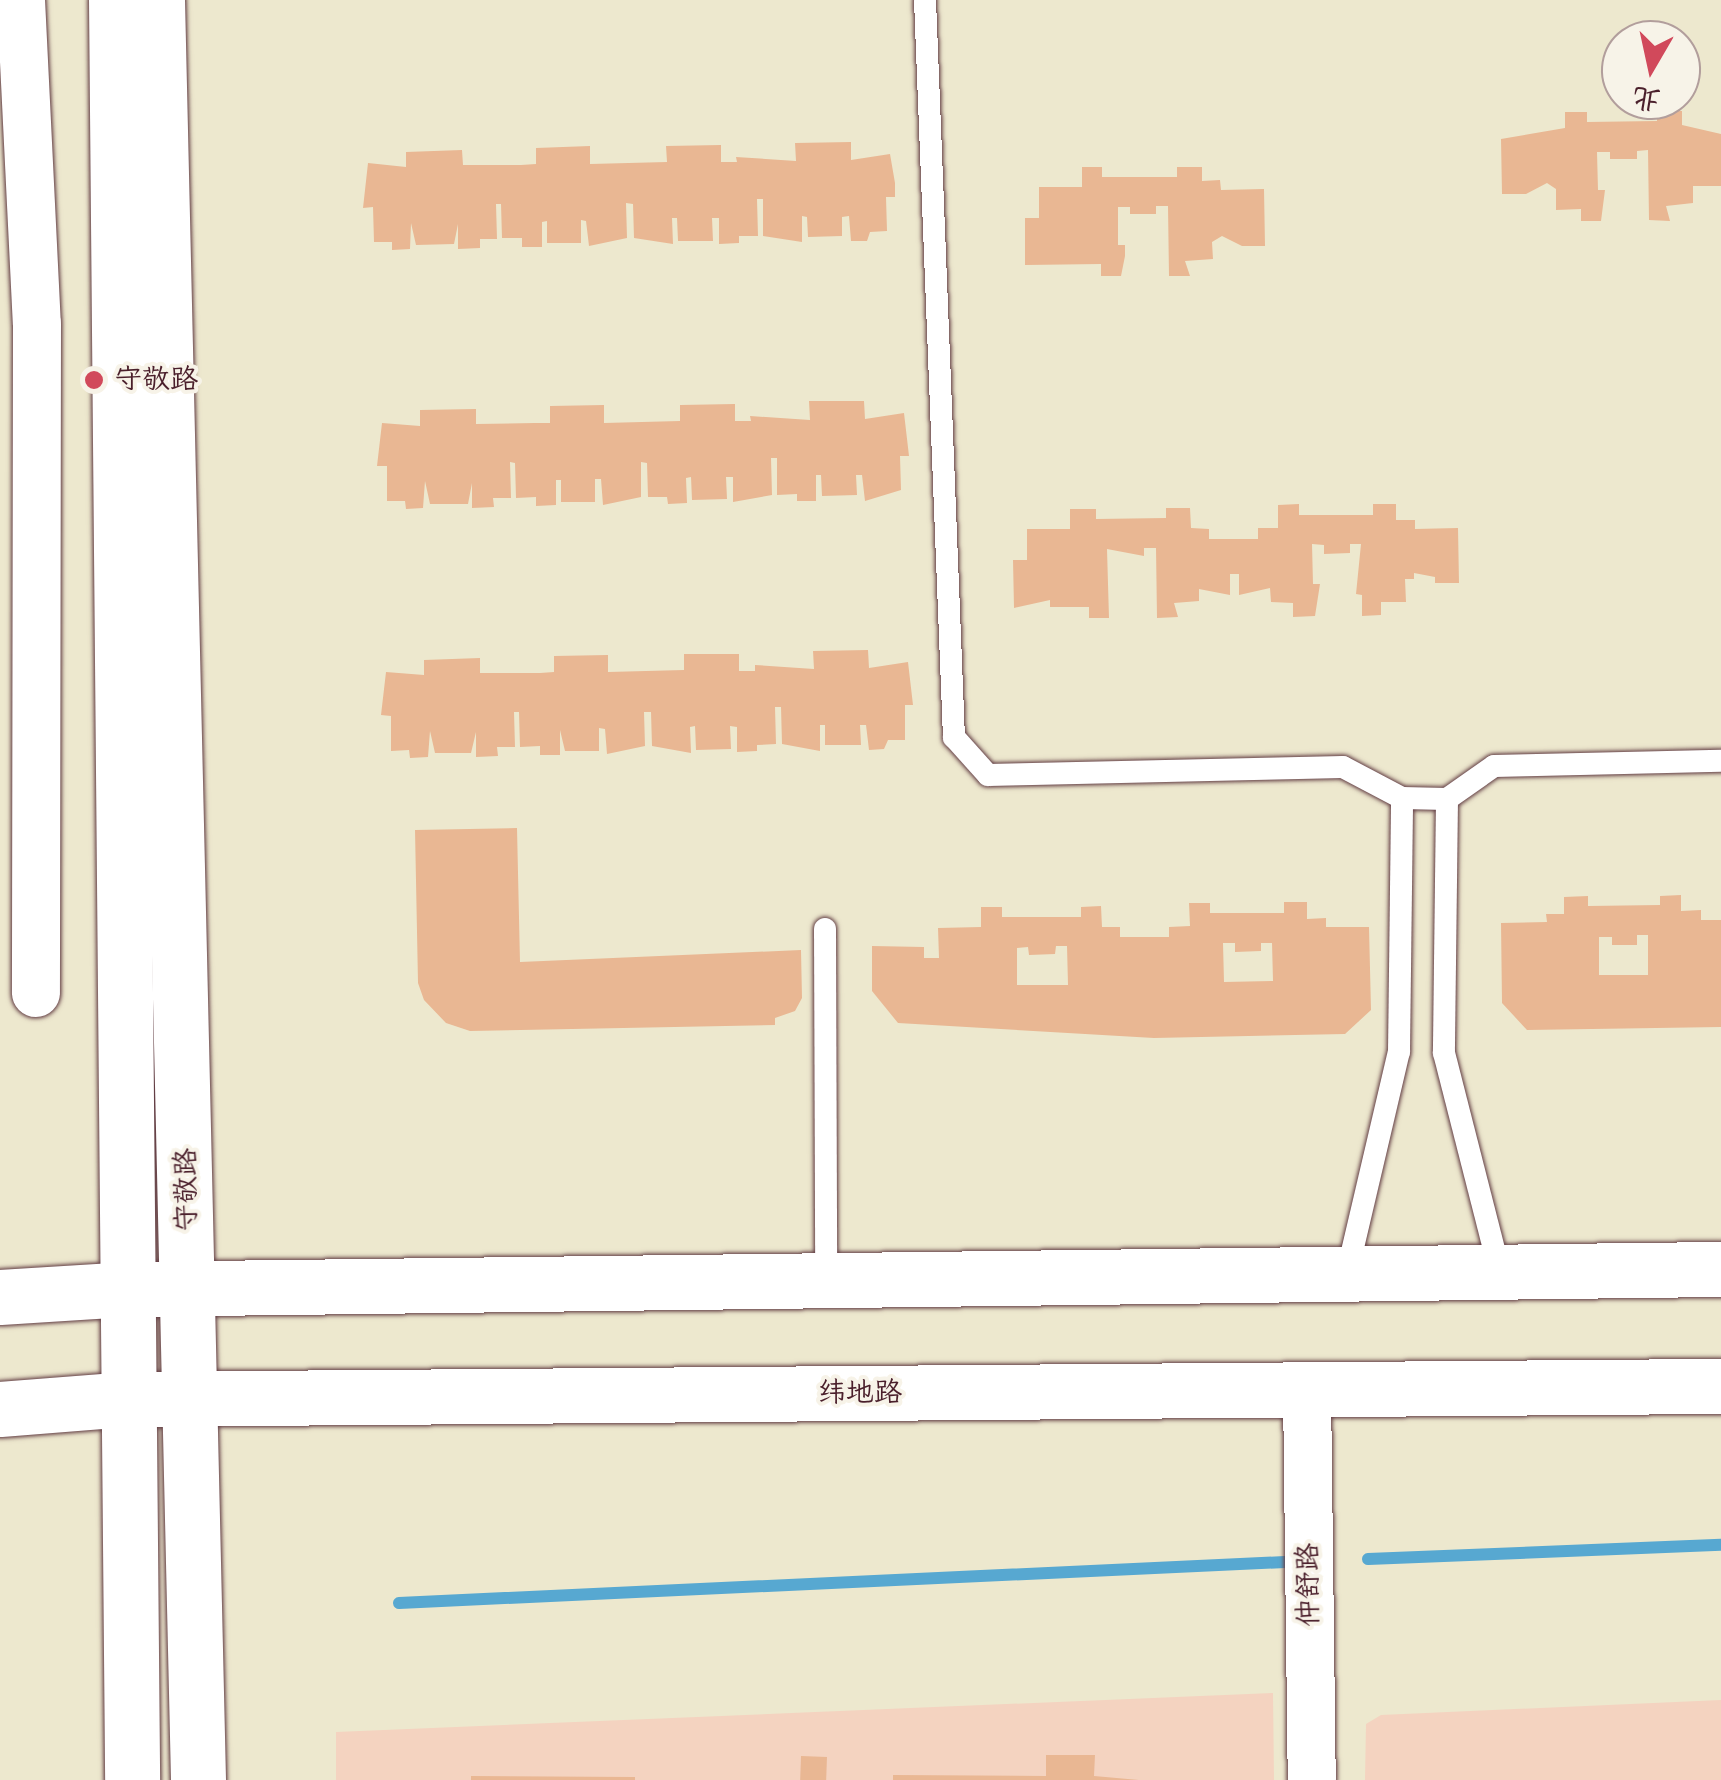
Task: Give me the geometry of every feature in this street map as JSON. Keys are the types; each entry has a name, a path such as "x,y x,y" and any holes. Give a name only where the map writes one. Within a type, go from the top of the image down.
{"main road":[{"path":"116,0 132,1780"},
{"name":"守敬路","path":"156,0 190,1288 198,1780"},
{"path":"0,1297 126,1289 1721,1269"},
{"name":"纬地路","path":"0,1409 126,1399 1721,1386"}],"street":[{"path":"21,0 37,324 36,993"},
{"name":"仲舒路","path":"1307,1390 1312,1780"}],"lane":[{"path":"925,0 954,738 988,774 1343,767 1402,798 1447,799 1494,766 1721,761"},
{"path":"1346,1274 1399,1052 1402,798"},
{"path":"1447,799 1444,1054 1500,1272"},
{"path":"825,929 826,1280"}],"shaded area":[{"path":"1273,1693 1274,1780 336,1780 336,1732"},
{"path":"1721,1700 1721,1780 1365,1780 1366,1724 1381,1715"}],"building":[{"path":"1565,112 1587,112 1587,122 1682,120 1682,125 1721,134 1721,186 1693,186 1693,203 1666,206 1670,221 1649,220 1648,150 1637,151 1637,159 1610,159 1610,152 1597,152 1598,190 1605,190 1601,221 1581,221 1581,209 1556,210 1556,189 1547,183 1526,194 1502,194 1501,139 1565,128"},
{"path":"851,142 851,160 890,154 895,183 895,197 886,197 887,231 870,232 867,241 851,241 849,216 842,217 842,236 808,237 807,217 802,216 802,242 763,236 763,199 757,199 758,236 739,236 739,243 719,244 719,218 712,218 713,241 678,241 677,218 672,218 673,244 634,238 633,204 626,203 627,238 589,246 586,221 581,220 581,243 547,243 547,221 542,222 542,247 522,247 522,238 502,238 501,204 496,204 497,239 480,239 480,248 458,249 458,224 454,244 416,245 411,223 410,249 392,250 392,242 374,242 373,207 363,208 368,163 406,167 406,152 462,150 463,165 521,165 536,164 536,148 590,146 590,164 667,162 666,146 721,145 721,162 737,162 736,157 796,161 795,143"},
{"path":"1082,167 1102,167 1102,177 1177,177 1177,167 1202,167 1202,181 1220,180 1221,190 1264,189 1265,246 1242,246 1222,236 1212,242 1213,259 1185,261 1190,276 1169,276 1168,206 1156,206 1156,214 1130,214 1130,207 1118,207 1118,245 1125,245 1121,276 1101,276 1101,264 1025,265 1025,218 1039,218 1039,187 1082,187"},
{"path":"809,401 864,401 865,419 904,413 909,456 900,456 901,490 865,501 862,475 856,475 857,495 822,496 821,475 816,475 816,501 797,501 797,494 777,495 777,458 771,458 772,495 733,502 733,477 726,477 727,499 692,500 691,477 686,478 687,503 668,504 667,497 648,497 647,463 641,462 641,497 603,505 601,479 595,479 595,502 561,502 561,480 556,480 556,505 536,506 536,497 516,498 515,463 510,462 511,498 493,498 494,507 472,508 472,483 468,504 430,504 425,481 423,508 406,509 405,501 387,501 387,466 377,466 382,423 420,426 420,410 476,409 476,424 550,423 550,406 604,405 604,423 680,421 680,405 735,404 735,421 751,421 750,416 810,420"},
{"path":"1299,504 1299,515 1373,515 1373,504 1396,504 1396,520 1415,520 1415,529 1458,528 1459,583 1435,583 1435,577 1414,573 1414,579 1405,579 1406,602 1381,602 1381,615 1362,616 1362,595 1356,594 1361,544 1350,544 1350,553 1324,554 1324,545 1312,544 1313,584 1320,584 1315,616 1293,617 1293,603 1271,602 1270,588 1239,595 1239,574 1230,574 1230,595 1199,589 1199,601 1174,603 1178,617 1157,618 1156,548 1144,548 1144,556 1107,549 1109,618 1089,618 1089,607 1050,607 1050,600 1014,608 1013,560 1027,560 1027,529 1070,529 1070,509 1096,509 1096,519 1166,518 1166,508 1190,508 1191,528 1209,529 1209,539 1258,539 1258,528 1278,528 1278,505"},
{"path":"868,650 869,668 908,662 913,705 905,705 905,740 888,740 884,749 869,750 866,725 860,725 861,745 825,745 825,725 820,725 820,751 782,744 781,707 775,707 776,744 757,745 757,751 737,752 737,727 730,726 731,749 696,750 695,726 690,727 691,753 652,746 651,712 644,712 645,746 607,754 605,729 599,728 599,751 565,751 560,730 560,755 540,755 540,746 520,747 519,712 514,712 515,747 497,747 498,756 476,757 476,732 471,753 435,753 430,731 428,757 410,758 409,750 391,751 391,716 381,715 386,672 424,675 424,660 480,658 480,673 540,673 554,672 554,656 608,655 608,672 684,670 684,654 739,654 739,671 755,671 755,665 814,669 813,651"},
{"path":"517,828 520,962 801,950 802,998 795,1011 775,1018 775,1025 470,1031 446,1023 424,1000 418,983 415,830"},
{"path":"1681,895 1681,911 1701,910 1701,920 1721,920 1721,1027 1527,1030 1502,1003 1501,923 1547,922 1546,914 1564,914 1564,897 1588,896 1588,906 1660,905 1660,896","holes":["1637,935 1648,935 1648,975 1599,975 1599,937 1612,937 1612,945 1637,945"]},
{"path":"1284,902 1307,902 1307,919 1326,918 1326,927 1369,927 1371,1010 1345,1034 1154,1038 898,1023 872,991 872,946 924,947 924,958 939,958 938,928 981,927 981,907 1002,907 1002,917 1081,917 1081,907 1101,906 1102,927 1120,927 1120,937 1169,937 1169,927 1190,926 1189,903 1210,903 1210,913 1284,913","holes":["1223,943 1235,943 1235,952 1261,951 1261,943 1272,943 1273,981 1224,982","1056,946 1067,946 1068,985 1017,985 1017,948 1028,947 1029,955 1055,954"]},
{"path":"1046,1755 1095,1755 1094,1776 1139,1780 893,1780 893,1775 1046,1776"},
{"path":"801,1756 827,1757 826,1780 800,1780"},
{"path":"471,1776 635,1777 635,1780 471,1780"}],"waterway":[{"path":"1368,1559 1721,1545"},
{"path":"399,1603 1285,1562"}],"place":[{"name":"守敬路","path":"94,380"}]}
